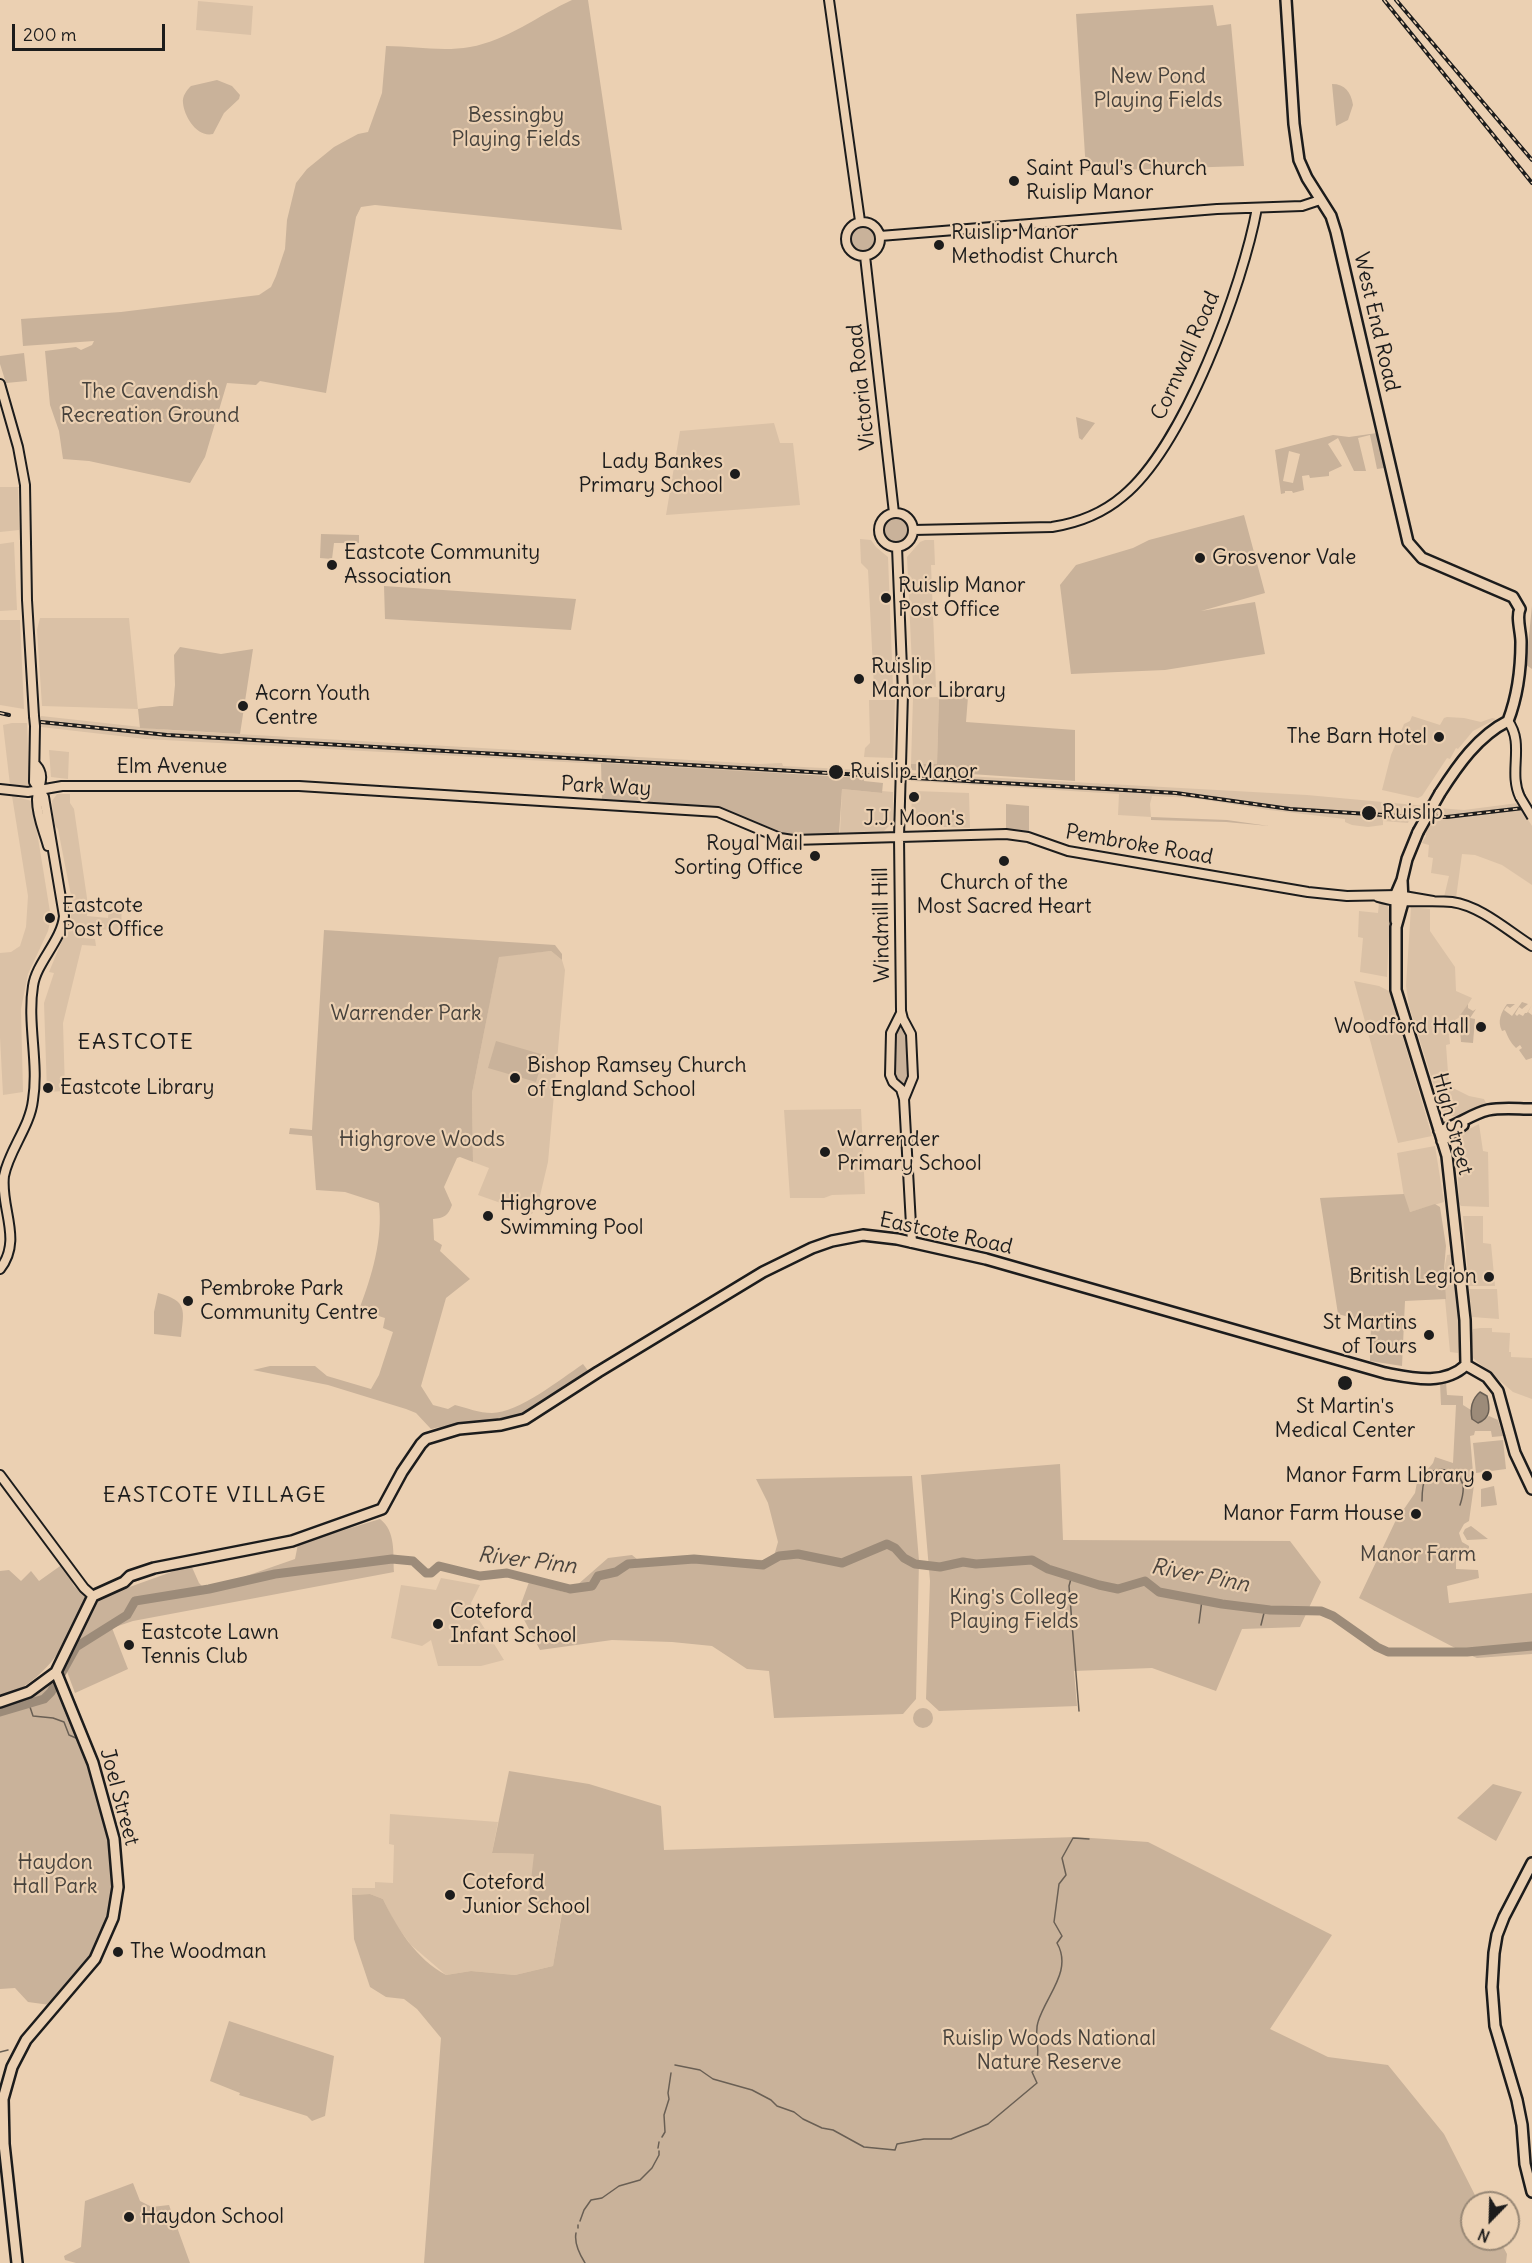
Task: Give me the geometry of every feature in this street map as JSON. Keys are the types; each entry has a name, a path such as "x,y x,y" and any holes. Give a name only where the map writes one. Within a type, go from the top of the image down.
{"main road":[{"name":"West End Road","path":"1286,0 1297,148 1302,170 1330,216 1336,232 1408,542 1422,558 1499,590 1508,597 1514,612 1518,613 1521,640 1518,686 1508,721"},
{"path":"1398,899 1407,859 1418,832 1440,793 1458,766 1481,740 1493,729 1508,721"},
{"name":"High Street","path":"1398,899 1397,998 1442,1141 1452,1200 1466,1323 1466,1365"},
{"path":"1442,1141 1479,1113 1496,1109 1532,1110"},
{"path":"1439,1131 1469,1119"},
{"name":"Eastcote Road","path":"93,1596 124,1582 130,1576 154,1568 292,1541 382,1509 421,1444 431,1437 525,1419 743,1284 812,1248 832,1241 863,1235 897,1239 986,1259 1385,1373 1408,1377 1445,1378 1455,1374 1466,1365"},
{"path":"1466,1365 1479,1370 1495,1384 1515,1454 1532,1489"},
{"path":"0,1702 29,1692 57,1673 93,1596"},
{"name":"Joel Street","path":"17,2263 4,2144 3,2099 12,2067 26,2040 95,1959 113,1918 118,1887 114,1839 93,1763 57,1673"},
{"path":"1532,1863 1497,1935 1492,1987 1495,2026 1517,2100 1522,2125 1525,2164 1532,2192"}],"street":[{"path":"829,0 860,221"},
{"path":"880,236 1052,221 1302,206 1320,200"},
{"name":"Cornwall Road","path":"913,530 1052,527 1070,524 1099,512 1124,496 1142,477 1164,446 1195,389 1236,288 1257,208"},
{"path":"860,221 874,226 880,236 876,251 865,256 854,254 845,241 847,230 860,221"},
{"name":"Victoria Road","path":"865,256 894,513"},
{"path":"0,384 18,447 26,500 27,600 36,765 40,773 40,790 44,797 63,909 63,924 41,967 33,994 31,1019 33,1102 4,1175 3,1191 10,1246 8,1257 0,1269"},
{"path":"894,513 905,516 913,530 910,540 897,547 886,544 879,530 885,517 894,513"},
{"path":"897,547 903,693 899,837"},
{"path":"1508,721 1517,739 1514,776 1520,797 1532,817"},
{"name":"Elm Avenue","path":"0,789 28,792 62,786 305,786"},
{"name":"Park Way","path":"305,786 718,812 793,840 899,837"},
{"name":"Pembroke Road","path":"899,837 1018,835 1059,849 1329,895 1458,903 1471,908 1532,946"},
{"name":"Windmill Hill","path":"899,837 901,1011 900,1018 891,1033 890,1075 893,1083 901,1089 904,1099 912,1243"},
{"name":"Windmill Hill","path":"901,1011 911,1034 912,1046 913,1077 904,1099"},
{"path":"0,1475 84,1588 93,1596"}],"shaded area":[{"path":"198,1 253,6 251,35 196,30"},
{"name":"Lady Bankes Primary School","path":"774,423 780,443 793,443 800,505 666,515 680,431"},
{"path":"0,487 32,487 18,488 19,530 0,532"},
{"path":"860,539 871,540 888,557 893,687 874,688 868,570 861,563"},
{"path":"934,540 935,565 931,565 936,687 913,687 907,557 920,542"},
{"path":"14,542 17,610 0,611 0,544"},
{"path":"40,618 129,618 138,709 42,706 37,630"},
{"path":"0,620 20,620 24,709 0,705"},
{"name":"Ruislip Manor","path":"939,697 937,764 911,764 913,698"},
{"name":"Ruislip Manor","path":"869,700 895,700 893,758 864,757 865,748 870,743"},
{"path":"41,716 168,730 760,764 782,763 783,766 884,771 883,776 782,771 782,774 146,739 41,727"},
{"path":"1412,716 1440,725 1447,717 1481,722 1496,719 1473,731 1458,749 1456,748 1422,796 1418,798 1382,790 1391,755 1404,724 1410,721"},
{"path":"27,723 29,785 10,785 3,725"},
{"path":"49,750 69,752 68,779 51,777"},
{"path":"911,773 1307,795 1426,806 1419,820 1409,820 1408,823 1383,821 1383,825 1368,827 1352,825 1345,822 1345,819 1193,798 1152,796 1151,817 1118,815 1119,794 911,781"},
{"path":"842,789 893,792 893,822 883,832 840,833"},
{"path":"915,791 969,793 970,828 918,826 911,820 912,793"},
{"path":"57,794 70,794 70,803 74,809 88,905 87,916 108,918 110,900 122,901 121,930 85,929 84,938 95,939 96,946 82,945 63,1023 65,1091 47,1092 44,1003 54,973 49,972 69,924 73,906 58,829 55,826 53,815 52,801"},
{"path":"12,796 32,801 51,918 48,931 28,974 21,1009 23,1092 3,1095 0,953 11,952 20,946 26,927 28,896"},
{"path":"1518,803 1532,826 1532,885 1502,865 1475,855 1462,854 1456,898 1444,897 1449,876 1431,873 1433,858 1428,857 1429,845 1422,843 1426,836 1425,829 1437,808 1464,810"},
{"path":"1379,903 1387,904 1390,913 1387,977 1360,972 1363,938 1358,937 1359,911 1378,913"},
{"path":"1411,907 1430,909 1430,931 1455,967 1456,991 1472,998 1455,1023 1448,1024 1450,1044 1446,1045 1449,1086 1469,1096 1484,1099 1486,1103 1458,1117 1446,1115 1442,1111 1409,1006 1406,986"},
{"name":"Bishop Ramsey Church of England School","path":"551,951 562,960 565,970 548,1162 539,1200 532,1214 478,1195 489,1168 473,1162 472,1093 499,956"},
{"path":"1354,981 1379,986 1389,991 1432,1136 1398,1143"},
{"name":"Warrender Primary School","path":"861,1109 865,1194 832,1195 824,1198 790,1198 784,1110"},
{"path":"1479,1124 1483,1151 1488,1152 1489,1207 1461,1206 1459,1204 1458,1139 1465,1131"},
{"path":"1435,1146 1444,1202 1410,1212 1405,1203 1397,1153"},
{"path":"1463,1216 1483,1216 1483,1243 1491,1244 1495,1286 1469,1286"},
{"path":"1453,1254 1460,1340 1458,1353 1450,1352 1445,1299 1444,1270 1447,1255"},
{"path":"1469,1289 1497,1289 1499,1319 1472,1317"},
{"path":"1492,1328 1492,1332 1510,1333 1511,1357 1532,1358 1532,1399 1513,1392 1473,1358 1473,1329"},
{"path":"1480,1392 1487,1396 1489,1408 1485,1418 1478,1423 1472,1419 1471,1412 1473,1401"},
{"name":"Coteford Infant School","path":"441,1578 480,1585 471,1603 473,1610 504,1660 481,1666 438,1666 431,1640 422,1646 391,1638 401,1585 436,1590"},
{"name":"Coteford Junior School","path":"390,1814 498,1822 492,1853 534,1854 562,1912 553,1966 515,1975 471,1971 446,1975 411,1945 394,1922 383,1899 370,1894 352,1895 352,1888 375,1888 375,1882 393,1883 394,1845 389,1844"}],"green space":[{"path":"572,0 588,0 622,230 375,205 361,207 356,217 326,393 260,381 256,385 227,383 205,457 190,483 89,461 63,459 59,431 50,405 45,351 76,347 81,350 92,345 94,341 23,346 21,319 121,312 259,295 271,287 285,249 287,220 296,183 307,169 334,147 358,134 368,132 382,93 386,46 449,49 483,44"},
{"name":"New Pond Playing Fields","path":"1213,5 1217,26 1231,24 1244,166 1086,171 1076,14"},
{"path":"217,80 232,86 240,95 239,99 224,113 213,134 202,133 189,120 183,98 191,86"},
{"path":"1332,84 1340,85 1347,90 1353,105 1348,120 1336,126"},
{"path":"863,224 873,228 877,238 873,248 863,252 853,248 849,238 853,228"},
{"path":"24,353 27,381 6,383 0,356"},
{"path":"1076,417 1095,423 1082,440 1079,438"},
{"path":"1377,433 1384,468 1377,469 1370,435 1358,438 1366,471 1354,471 1338,438 1328,444 1342,466 1329,472 1329,476 1310,478 1309,475 1302,476 1304,490 1293,493 1285,491 1281,494 1275,450 1333,435 1349,437","holes":["1289,451 1300,454 1293,483 1283,481"]},
{"path":"1244,515 1265,593 1201,611 1255,602 1265,654 1165,670 1071,674 1060,585 1076,565 1133,548 1149,540"},
{"path":"896,517 905,521 909,530 905,539 896,543 887,539 883,530 887,521"},
{"path":"321,534 359,535 359,543 334,543 332,559 320,558"},
{"path":"384,586 576,599 571,630 385,619"},
{"path":"1532,606 1532,669 1526,665"},
{"path":"180,647 221,654 253,649 240,734 140,728 138,709 173,706 174,655"},
{"path":"939,697 968,697 966,722 1075,730 1075,781 911,770 911,764 937,764"},
{"path":"601,763 864,778 864,781 883,783 882,793 842,789 839,834 789,835 718,807 602,801"},
{"path":"1006,804 1029,806 1029,832 1006,829"},
{"path":"1151,817 1227,820 1269,826 1226,822 1151,820"},
{"path":"324,930 555,945 562,954 562,960 551,951 499,957 472,1093 473,1162 457,1158 444,1187 452,1205 445,1216 433,1219 434,1240 442,1245 440,1251 470,1279 446,1298 421,1386 433,1405 448,1409 455,1405 478,1411 502,1412 526,1401 583,1364 589,1372 530,1412 500,1420 431,1429 416,1413 406,1409 328,1385 253,1370 270,1366 315,1366 327,1376 371,1389 379,1375 393,1332 383,1328 385,1318 359,1310 378,1244 379,1203 345,1192 316,1190 312,1136 289,1134 290,1128 312,1130"},
{"path":"1522,1002 1528,1004 1522,1009 1519,1007 1515,1014 1517,1016 1519,1014 1523,1016 1532,1005 1528,1012 1532,1015 1532,1058 1526,1060 1519,1050 1522,1048 1520,1045 1516,1048 1505,1030 1502,1031 1500,1024 1501,1014 1507,1004 1515,1004 1510,1008 1507,1006 1504,1010 1512,1016"},
{"path":"1468,1004 1468,1008 1473,1011 1476,1009 1470,1018 1475,1019 1473,1043 1461,1042 1459,1017"},
{"path":"901,1026 910,1033 911,1075 907,1084 902,1085 893,1079 893,1033"},
{"path":"496,1041 544,1055 536,1082 488,1068"},
{"path":"1404,1194 1410,1212 1435,1204 1440,1207 1446,1246 1444,1270 1446,1299 1405,1301 1402,1366 1370,1361 1371,1323 1338,1314 1320,1198"},
{"path":"158,1293 175,1299 182,1308 181,1337 154,1334 154,1312"},
{"name":"Manor Farm","path":"1446,1382 1447,1395 1463,1396 1463,1405 1471,1410 1471,1417 1476,1422 1481,1422 1489,1416 1498,1420 1503,1436 1492,1437 1491,1431 1475,1431 1474,1435 1470,1436 1474,1485 1469,1521 1464,1524 1459,1533 1462,1542 1469,1546 1469,1552 1456,1553 1456,1569 1478,1570 1479,1578 1447,1586 1449,1603 1532,1593 1532,1646 1467,1652 1459,1650 1359,1598 1395,1522 1415,1493 1417,1482 1433,1463 1435,1457 1453,1463 1456,1405 1441,1405 1440,1383"},
{"path":"1503,1440 1506,1469 1476,1473 1473,1443"},
{"name":"King's College Playing Fields","path":"1060,1464 1063,1540 1290,1541 1321,1582 1300,1627 1242,1629 1216,1691 1152,1668 1074,1671 1077,1706 939,1711 926,1699 930,1581 921,1475"},
{"name":"King's College Playing Fields","path":"912,1476 919,1561 916,1699 903,1714 774,1718 769,1671 747,1669 712,1646 612,1640 540,1650 520,1612 529,1582 568,1593 608,1558 632,1555 638,1560 692,1557 763,1560 774,1556 778,1542 768,1503 756,1479"},
{"path":"1494,1486 1497,1505 1481,1507 1481,1489"},
{"path":"380,1519 391,1536 394,1572 133,1621 112,1628 128,1669 75,1693 66,1669 62,1667 96,1599 191,1565 199,1583 206,1590 295,1559 298,1544"},
{"path":"1471,1526 1488,1539 1467,1540 1463,1533"},
{"path":"63,1564 74,1586 88,1599 70,1635 47,1667 23,1687 0,1695 0,1571 9,1570 21,1581 31,1571 39,1581"},
{"path":"1532,1648 1532,1654 1477,1658 1467,1654"},
{"name":"Haydon Hall Park","path":"55,1678 78,1732 99,1798 107,1832 111,1865 111,1896 107,1922 97,1945 50,2005 28,2002 15,1988 0,1989 0,1707 31,1696"},
{"path":"919,1708 927,1708 933,1714 933,1722 927,1728 919,1728 913,1722 913,1714"},
{"name":"Ruislip Woods National Nature Reserve","path":"509,1771 589,1784 661,1806 664,1850 1077,1837 1148,1842 1332,1935 1270,2029 1328,2057 1388,2065 1444,2134 1473,2191 1460,2191 1460,2251 1505,2251 1506,2263 424,2263 441,2038 417,2009 404,1999 386,1997 370,1987 354,1939 352,1895 370,1894 383,1899 408,1942 425,1960 446,1975 471,1971 515,1975 553,1966 562,1913 528,1907 534,1854 492,1853"},
{"path":"1493,1784 1522,1792 1496,1841 1457,1818"},
{"path":"229,2021 334,2056 325,2116 312,2121 307,2116 239,2095 240,2093 210,2081"},
{"name":"Haydon School","path":"133,2183 140,2201 152,2207 169,2205 190,2263 76,2263 65,2260 64,2256 81,2247 85,2201"}],"waterway":[{"path":"1422,1501 1426,1477 1435,1470 1441,1469 1453,1472 1461,1480 1463,1491 1460,1505"},
{"name":"River Pinn","path":"0,1712 44,1699 51,1692 76,1647 127,1615 135,1601 209,1589 275,1574 392,1559 413,1561 426,1573 431,1573 439,1566 480,1576 507,1573 570,1589 592,1586 598,1576 616,1572 628,1564 694,1559 763,1565 779,1556 798,1554 842,1563 887,1544 915,1564 940,1567 963,1562 976,1564 1032,1560 1048,1569 1118,1589 1145,1581 1159,1592 1222,1604 1270,1610 1321,1611 1333,1616 1377,1647 1388,1652 1467,1652 1532,1646"},
{"path":"1072,1575 1069,1586 1079,1711"},
{"path":"1199,1623 1202,1600"},
{"path":"1261,1625 1265,1609"},
{"path":"29,1704 33,1716 53,1718 64,1722 69,1735 76,1738"},
{"path":"675,2065 700,2070 713,2079 752,2090 771,2100 777,2106 794,2112 822,2128 833,2130 864,2147 895,2150 897,2144 924,2139 951,2139 988,2124 1037,2083 1032,2072 1041,2065 1037,2059 1037,2026 1060,1973 1062,1963 1057,1943 1062,1936 1054,1922 1059,1884 1066,1875 1062,1858 1073,1838 1089,1839"},
{"path":"0,2052 8,2050"},
{"path":"662,2137 665,2132 664,2115 669,2099 671,2073"},
{"path":"658,2148 659,2142"},
{"path":"580,2221 591,2200 602,2198 619,2186 640,2180 652,2168 659,2151"},
{"path":"576,2233 579,2253 585,2263"}],"railway":[{"path":"1384,0 1532,183"},
{"path":"1396,0 1532,160"},
{"path":"0,713 9,715"},
{"path":"41,722 167,735 1176,793 1290,809 1400,816 1447,817 1532,807"}],"place":[{"name":"Saint Paul's Church Ruislip Manor","path":"1014,181"},
{"name":"Ruislip Manor Methodist Church","path":"939,245"},
{"name":"Lady Bankes Primary School","path":"735,474"},
{"name":"Grosvenor Vale","path":"1200,558"},
{"name":"Eastcote Community Association","path":"332,565"},
{"name":"Ruislip Manor Post Office","path":"886,598"},
{"name":"Ruislip Manor Library","path":"859,679"},
{"name":"Acorn Youth Centre","path":"243,706"},
{"name":"The Barn Hotel","path":"1439,737"},
{"name":"Ruislip Manor","path":"836,772"},
{"name":"J.J. Moon's","path":"914,797"},
{"name":"Ruislip","path":"1369,813"},
{"name":"Royal Mail Sorting Office","path":"815,856"},
{"name":"Church of the Most Sacred Heart","path":"1004,861"},
{"name":"Eastcote Post Office","path":"50,918"},
{"name":"Woodford Hall","path":"1481,1027"},
{"name":"Bishop Ramsey Church of England School","path":"515,1078"},
{"name":"Eastcote Library","path":"48,1088"},
{"name":"Warrender Primary School","path":"825,1152"},
{"name":"Highgrove Swimming Pool","path":"488,1216"},
{"name":"British Legion","path":"1489,1277"},
{"name":"Pembroke Park Community Centre","path":"188,1301"},
{"name":"St Martins of Tours","path":"1429,1335"},
{"name":"St Martin's Medical Center","path":"1345,1383"},
{"name":"Manor Farm Library","path":"1487,1476"},
{"name":"Manor Farm House","path":"1416,1514"},
{"name":"Coteford Infant School","path":"438,1624"},
{"name":"Eastcote Lawn Tennis Club","path":"129,1645"},
{"name":"Coteford Junior School","path":"450,1895"},
{"name":"The Woodman","path":"118,1952"},
{"name":"Haydon School","path":"129,2217"}],"district":[{"name":"EASTCOTE","path":"136,1043"},
{"name":"EASTCOTE VILLAGE","path":"215,1496"}],"park label":[{"name":"Bessingby Playing Fields","path":"516,128"},
{"name":"The Cavendish Recreation Ground","path":"150,404"},
{"name":"Warrender Park","path":"406,1014"},
{"name":"Highgrove Woods","path":"422,1140"}]}
